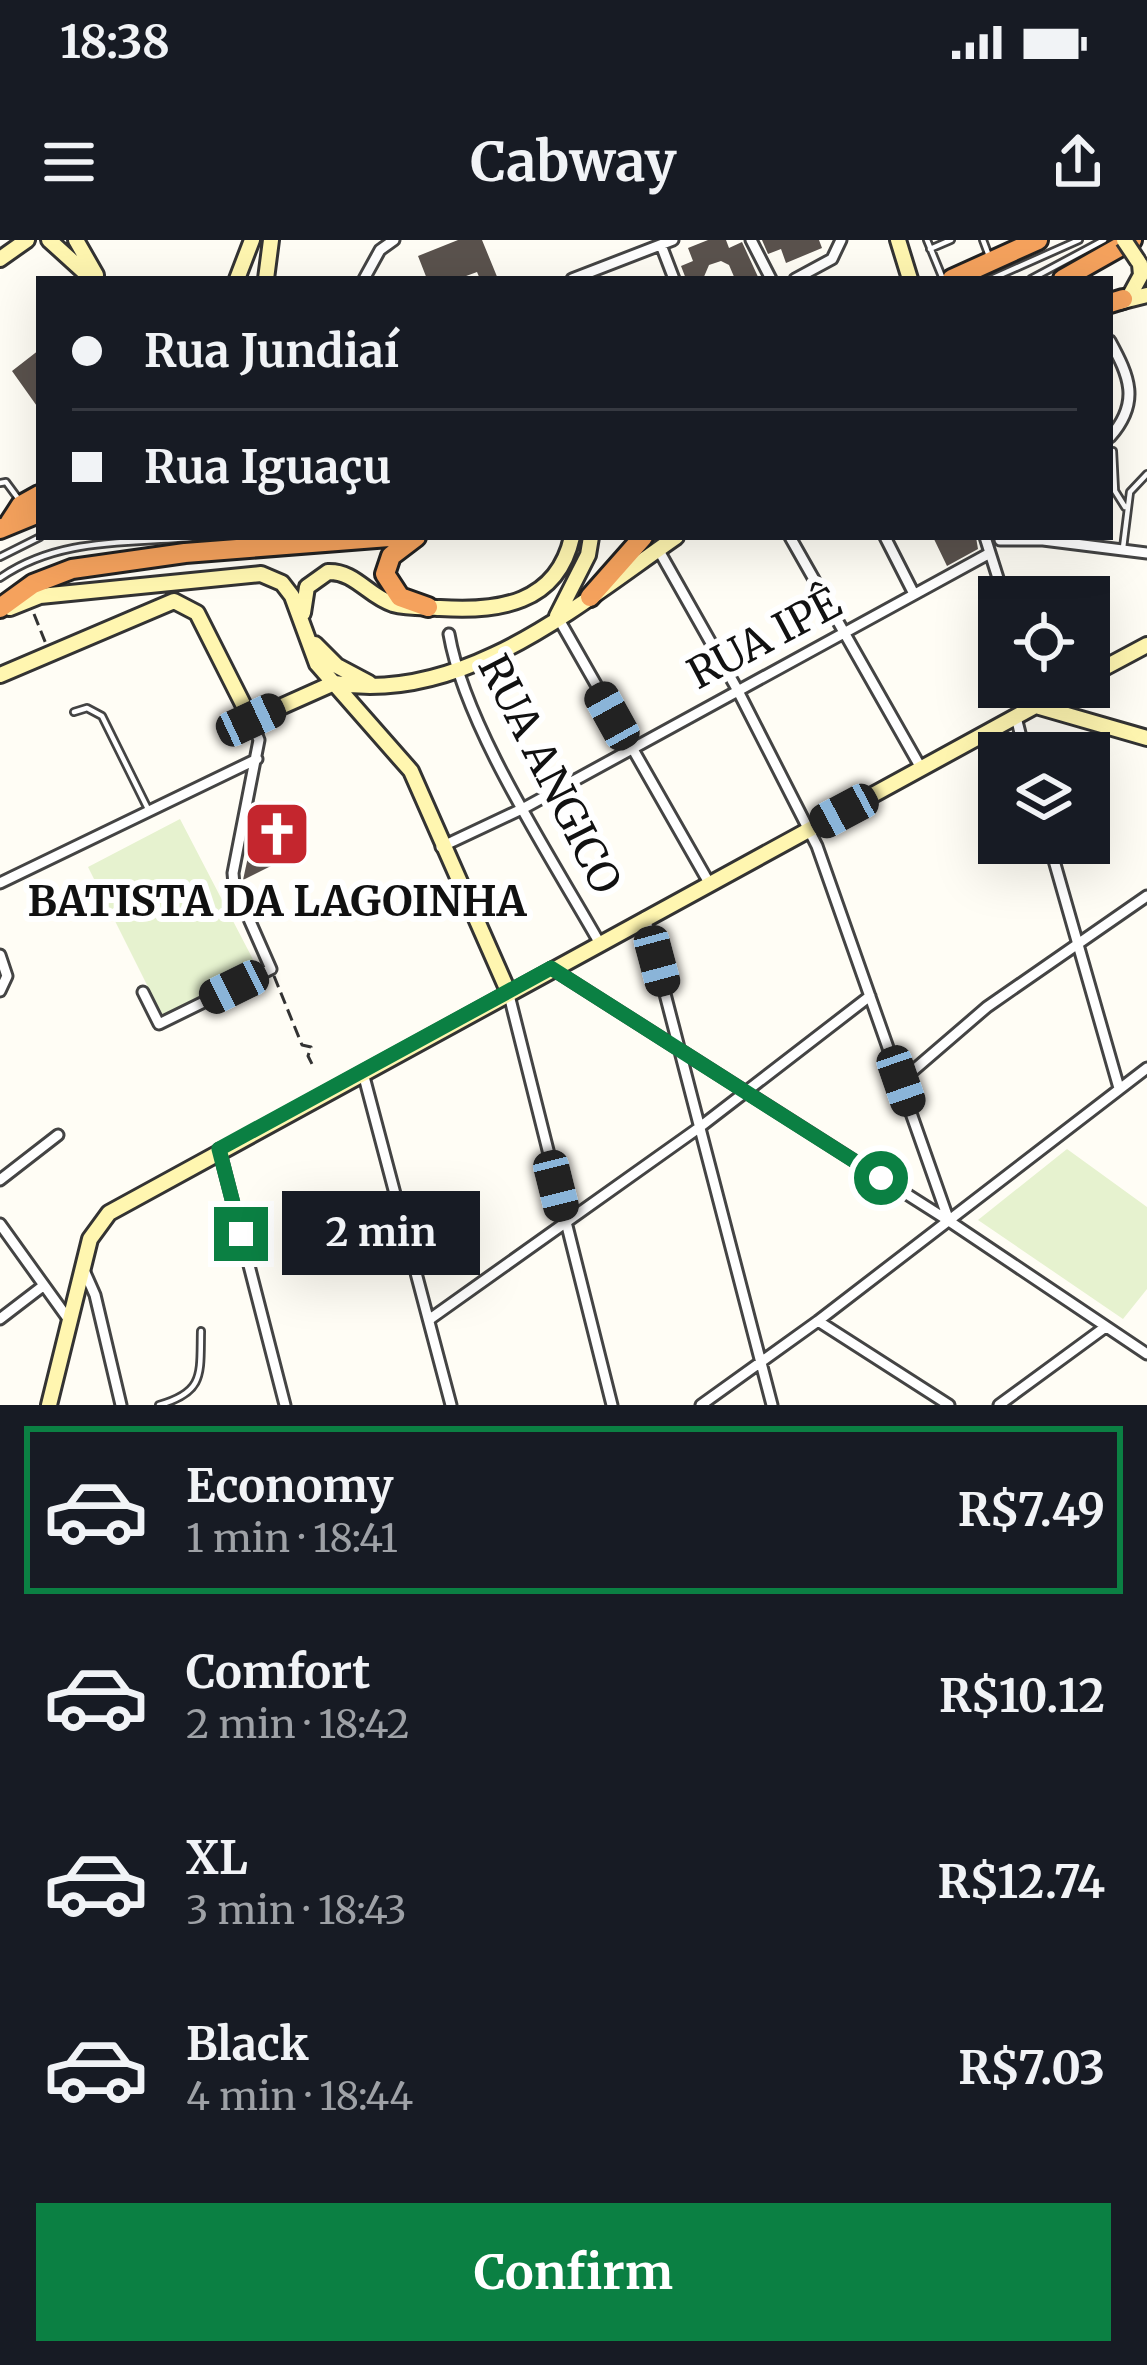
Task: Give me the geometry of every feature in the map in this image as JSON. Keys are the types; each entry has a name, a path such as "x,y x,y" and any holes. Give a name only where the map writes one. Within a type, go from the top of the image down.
{"highway":[{"path":"991,270 1038,240"},
{"path":"1068,276 1128,240"},
{"path":"1142,240 1143,260"},
{"path":"5,525 33,504"},
{"path":"0,610 32,584 72,569 353,540"},
{"path":"412,540 392,556 385,574 400,597 428,607"},
{"path":"590,597 651,543"}],"street":[{"path":"0,259 26,240"},
{"path":"49,240 91,276"},
{"path":"76,240 94,276"},
{"path":"238,276 252,240"},
{"path":"366,276 382,245 394,240"},
{"path":"583,276 673,240"},
{"path":"751,240 769,276"},
{"path":"801,276 832,259 842,240"},
{"path":"898,240 909,276"},
{"path":"1118,302 1141,275 1143,260 1128,240"},
{"path":"266,276 269,241"},
{"path":"661,245 673,276"},
{"path":"373,263 374,276"},
{"path":"1118,302 1147,295"},
{"path":"1113,347 1131,380 1128,404 1113,432"},
{"path":"304,624 307,587 328,572 349,575 389,603 508,607 540,590 563,563 571,540"},
{"path":"557,616 583,566 590,540"},
{"path":"792,540 920,768"},
{"path":"887,540 914,594"},
{"name":"RUA IPÊ","path":"1025,540 1147,553"},
{"path":"651,543 737,689 809,829 949,1221"},
{"path":"988,544 998,576"},
{"name":"RUA IPÊ","path":"441,847 524,808 914,594 988,544"},
{"path":"0,610 28,600 261,574 282,583 311,640 317,664 411,772 508,991 612,1405"},
{"path":"251,720 334,683 381,688 456,672 590,597"},
{"path":"0,675 161,602 190,607 251,720 260,740 233,873 271,969 159,1024 143,992"},
{"path":"557,616 708,881"},
{"name":"RUA ANGICO","path":"449,634 456,672 599,942"},
{"path":"311,640 337,666 381,688"},
{"path":"1110,665 1147,645"},
{"path":"300,698 317,664"},
{"path":"49,1405 95,1228 109,1213 708,881 1032,708"},
{"path":"1043,708 1147,738"},
{"path":"1016,717 1020,732"},
{"path":"0,883 257,759"},
{"path":"1055,864 1119,1088"},
{"path":"901,1081 987,1007 1147,896"},
{"path":"645,916 772,1405"},
{"path":"0,956 7,976 0,991"},
{"path":"551,968 949,1221 1147,1354"},
{"path":"430,1319 700,1127 870,996"},
{"path":"701,1405 1147,1068"},
{"path":"363,1073 451,1405"},
{"path":"0,1180 58,1135"},
{"path":"219,1149 285,1405"},
{"path":"0,1224 69,1320"},
{"path":"83,1268 95,1295 121,1403 105,1405"},
{"path":"0,1319 43,1286"},
{"path":"818,1321 949,1405"},
{"path":"999,1405 1104,1328"}],"lane":[{"path":"927,240 945,276"},
{"path":"930,249 951,240"},
{"path":"982,240 991,270 1079,240"},
{"path":"1037,276 1105,240"},
{"path":"1113,451 1115,491 1125,507"},
{"path":"1123,548 1125,507 1136,482 1147,474"},
{"path":"0,483 6,482 33,504"},
{"path":"0,557 36,539"},
{"path":"0,578 32,557 73,545 153,540"},
{"path":"74,712 87,708 102,716 149,811"},
{"path":"159,1405 189,1394 196,1384 201,1331"}],"path":[{"path":"28,600 49,651"},
{"path":"271,969 302,1046 311,1047 308,1056 313,1066"}],"green space":[{"path":"180,819 258,969 164,1019 88,867"},
{"path":"1067,1149 1147,1207 1147,1289 1123,1319 978,1220"}],"building":[{"path":"458,240 482,240 497,276 477,272 426,276 418,256"},
{"path":"708,240 726,240 729,248 742,242 758,276 734,276 721,261 709,265 704,276 685,276 681,266 693,261 688,248"},
{"path":"762,240 819,240 822,248 786,263 781,249 768,254"},
{"path":"36,352 36,405 12,371"},
{"path":"934,540 976,540 978,549 947,566"},
{"name":"BATISTA DA LAGOINHA","path":"279,811 283,817 290,812 307,848 243,880 256,820"}],"place":[{"name":"BATISTA DA LAGOINHA","path":"277,834"}],"route":[{"path":"241,1234 219,1149 551,968 881,1178"}]}
